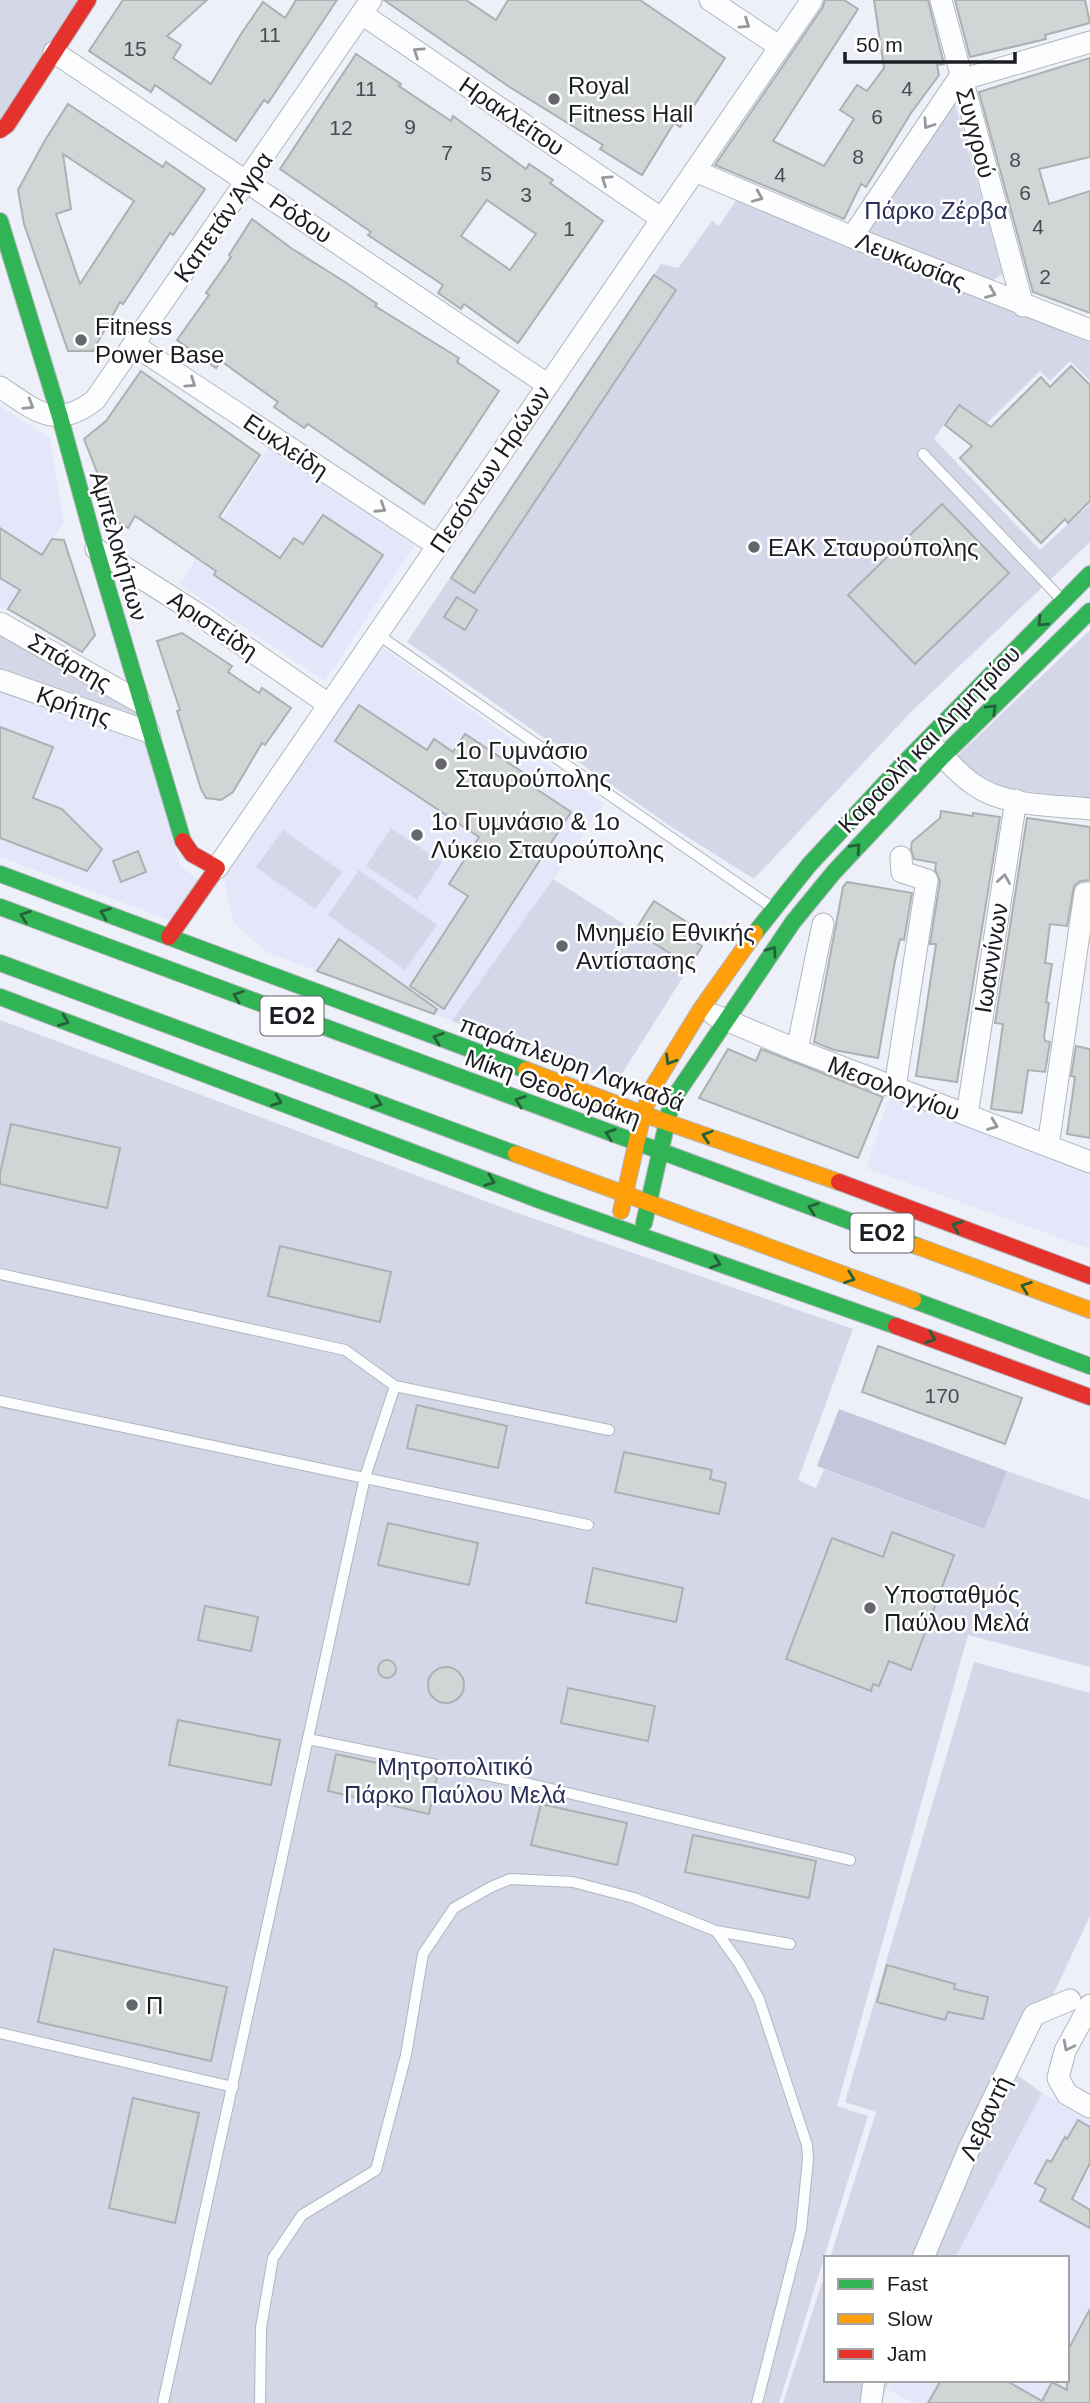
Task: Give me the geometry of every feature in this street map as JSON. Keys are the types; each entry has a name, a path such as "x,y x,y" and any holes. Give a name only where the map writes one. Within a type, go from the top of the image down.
{"main road":[{"path":"0,130 7,125 88,0"},
{"name":"Αμπελοκήπων","path":"0,221 60,417 180,836 192,854 217,868"},
{"name":"Καραολή και Δημητρίου","path":"617,1228 643,1114 653,1087 701,1009 773,908 809,865 926,740 1090,574"},
{"name":"Καραολή και Δημητρίου","path":"641,1236 675,1096 724,1020 793,922 834,872 943,756 1090,611"},
{"name":"Πεσόντων Ηρώων","path":"169,937 217,868"},
{"name":"παράπλευρη Λαγκαδά","path":"0,874 667,1123 814,1172 1090,1276"},
{"name":"Μίκη Θεοδωράκη","path":"0,907 1090,1310"},
{"name":"ΕΟ2","path":"0,963 1090,1366"},
{"path":"0,998 617,1228 1090,1397"}],"street":[{"path":"710,0 780,47"},
{"name":"Πεσόντων Ηρώων","path":"217,868 812,0"},
{"name":"Συγγρού","path":"941,0 1023,306"},
{"name":"Καπετάν Άγρα","path":"60,417 86,407 95,400 367,7"},
{"name":"Ηρακλείτου","path":"367,7 662,219"},
{"path":"852,237 957,82 1090,43"},
{"name":"Ρόδου","path":"54,52 548,385"},
{"name":"Λευκωσίας","path":"695,171 1023,306 1090,330"},
{"name":"Ευκλείδη","path":"134,345 438,546"},
{"path":"0,387 37,411 60,417"},
{"name":"Αριστείδη","path":"96,549 198,614 328,704"},
{"name":"Σπάρτης","path":"0,623 140,702"},
{"name":"Κρήτης","path":"0,680 149,732"},
{"path":"926,740 971,784 987,792 1016,800 1090,809"},
{"name":"Ιωαννίνων","path":"967,1115 1016,800"},
{"path":"895,1087 927,880 902,872 901,857"},
{"path":"1048,1146 1085,893 1090,893"},
{"path":"773,908 793,922"},
{"path":"797,1051 823,924"},
{"name":"Μεσολογγίου","path":"701,1009 797,1051 1090,1162"},
{"path":"1080,2002 1059,2066 1058,2078 1063,2089 1090,2107"},
{"name":"Λεβαντή","path":"924,2256 969,2150 1034,2015 1080,2002"},
{"path":"871,2403 874,2382"}],"lane":[{"path":"923,454 1063,601"},
{"path":"377,634 773,908"},
{"path":"0,1274 345,1350 395,1386 609,1430"},
{"path":"163,2403 365,1477 395,1386"},
{"path":"0,1401 588,1525"},
{"path":"308,1739 530,1784 850,1860"},
{"path":"260,2403 261,2328 273,2258 302,2215 376,2170 406,2055 423,1954 454,1908 510,1879 573,1882 634,1898 716,1931 790,1944"},
{"path":"716,1931 739,1963 759,1999 807,2152 801,2230 757,2403"},
{"path":"0,2033 233,2087"}],"shaded area":[{"path":"0,406 50,438 64,521 7,611 0,607"},
{"path":"268,448 415,545 325,681 179,584"},
{"name":"1ο Γυμνάσιο & 1ο Λύκειο Σταυρούπολης","path":"378,644 604,804 452,1021 266,952 234,923 223,877"},
{"path":"0,689 146,740 180,866 202,882 172,921 0,857"},
{"path":"807,1046 886,1069 987,1111 1090,1149 1090,1249 866,1168 890,1095 883,1096 800,1062"},
{"path":"839,1409 1007,1471 984,1529 817,1466"},
{"path":"1042,2093 1090,2118 1090,2403 913,2403 887,2389 890,2382 1069,2382 1069,2256 956,2256"}],"green space":[{"path":"0,0 88,0 0,130"},
{"name":"Πάρκο Ζέρβα","path":"953,96 1003,274 986,284 869,231"},
{"name":"EAK Σταυρούπολης","path":"737,199 1090,343 1090,381 1070,361 1050,381 1040,371 985,425 958,404 934,439 1040,550 1090,504 1090,542 911,712 754,879 670,826 407,642 661,264 678,268 712,221 719,226"},
{"path":"0,623 140,702 149,732 0,680"},
{"path":"1090,630 1090,799 1014,790 975,777 955,758"},
{"path":"391,828 442,862 417,900 366,866"},
{"path":"283,830 342,872 315,909 256,867"},
{"path":"359,870 437,925 405,970 328,915"},
{"path":"553,879 690,966 618,1077 608,1079 452,1021"},
{"name":"Μητροπολιτικό Πάρκο Παύλου Μελά","path":"0,1020 512,1211 853,1329 798,1480 816,1488 824,1469 983,1529 1007,1471 1090,1500 1090,1667 968,1635 837,2106 868,2116 779,2403 0,2403"},
{"path":"974,1662 1090,1693 1090,1916 1016,2074 1042,2093 956,2256 831,2256 876,2112 845,2102"},
{"path":"824,2276 824,2382 889,2382 880,2403 783,2403"}],"building":[{"path":"123,0 207,0 167,36 181,45 173,58 211,84 263,2 285,18 296,0 337,0 268,103 264,100 236,141 155,85 151,92 89,51"},
{"path":"384,0 466,0 496,20 508,0 640,0 725,58 680,127 674,123 642,175 600,149 603,145 508,86"},
{"path":"825,0 844,0 858,9 773,141 824,166 854,119 840,110 857,85 867,91 884,68 874,0 928,0 944,64 937,65 939,75 911,113 866,187 861,184 844,219 715,165 823,7"},
{"path":"955,0 1085,0 1090,23 1045,35 1046,39 970,57"},
{"path":"356,54 451,121 453,116 526,169 529,164 553,180 550,183 603,221 518,343 464,304 461,309 438,293 443,285 368,235 371,232 280,169","holes":["487,200 536,234 510,270 461,236"]},
{"path":"1090,58 1090,157 1039,169 1049,204 1090,191 1090,313 1033,292 979,92"},
{"path":"68,104 163,167 166,162 205,189 173,235 170,233 123,304 120,302 93,351 68,351 24,224 18,190","holes":["63,154 134,201 80,284 56,214 71,209"]},
{"path":"252,219 377,304 375,306 459,358 457,362 499,391 424,504 308,424 304,428 274,407 278,402 221,361 216,368 177,340 209,295 206,293 231,257 229,255"},
{"path":"654,275 676,290 474,593 451,578"},
{"path":"1071,366 1090,385 1090,501 1068,523 1065,519 1041,543 960,458 972,446 945,425 959,405 991,427 1041,377 1050,387"},
{"path":"141,371 260,455 219,517 280,558 294,538 303,544 323,515 383,555 322,647 214,575 216,571 135,516 128,528 115,521 104,503 106,495 84,439 106,421"},
{"path":"942,504 1009,573 915,664 848,595"},
{"path":"0,528 42,555 52,539 64,540 95,635 82,652 8,609 20,590 0,578"},
{"path":"457,597 477,610 465,630 444,617"},
{"path":"182,633 232,666 228,672 259,693 262,688 291,708 265,745 262,743 233,792 221,800 206,798 201,789 177,711 180,710 157,641"},
{"path":"359,705 427,750 434,739 453,752 465,734 530,777 526,782 571,812 444,1009 410,986 468,896 449,884 479,837 335,741"},
{"path":"0,727 53,747 33,798 62,809 102,849 87,871 0,838"},
{"path":"941,811 1000,817 957,1082 916,1076 936,944 930,944 940,881 935,870 936,863 914,859 911,849 912,842 940,818"},
{"path":"1027,818 1090,827 1090,880 1080,881 1074,886 1067,926 1050,924 1045,963 1052,964 1044,1037 1045,1041 1050,1042 1045,1072 1028,1070 1022,1113 991,1109 1003,1024 995,1023"},
{"path":"138,851 146,872 121,882 113,861"},
{"path":"847,882 912,893 904,940 900,939 895,961 878,1058 834,1050 814,1042 843,887"},
{"path":"654,901 690,924 683,935 702,946 690,966 635,931"},
{"path":"339,939 437,1009 434,1014 317,971"},
{"path":"1076,1046 1090,1049 1090,1138 1067,1134 1075,1077 1071,1076"},
{"path":"728,1049 756,1061 761,1049 883,1097 858,1158 699,1098"},
{"path":"11,1124 120,1148 107,1208 0,1184"},
{"path":"280,1246 391,1272 380,1322 268,1296"},
{"path":"878,1346 1022,1398 1005,1444 862,1392"},
{"path":"417,1405 507,1426 498,1468 407,1448"},
{"path":"624,1452 712,1470 710,1479 726,1483 719,1514 615,1492"},
{"path":"388,1523 478,1543 469,1585 378,1565"},
{"name":"Υποσταθμός Παύλου Μελά","path":"892,1532 954,1555 911,1670 889,1661 879,1686 873,1684 871,1691 786,1659 832,1538 883,1557"},
{"path":"593,1568 683,1588 676,1622 586,1603"},
{"path":"205,1606 258,1617 251,1651 198,1640"},
{"path":"383,1660 391,1660 396,1669 394,1676 383,1678 378,1673 378,1665"},
{"path":"446,1667 458,1673 464,1685 458,1697 446,1703 434,1697 428,1685 434,1673"},
{"path":"568,1688 655,1706 648,1741 561,1723"},
{"path":"178,1720 280,1740 271,1785 169,1765"},
{"path":"336,1754 437,1776 429,1814 328,1791"},
{"path":"541,1804 627,1823 617,1865 531,1845"},
{"path":"693,1835 816,1861 809,1898 685,1872"},
{"name":"Π","path":"54,1949 227,1987 211,2061 38,2022"},
{"path":"887,1965 955,1984 954,1989 988,1997 983,2019 948,2012 945,2020 877,2002"},
{"path":"133,2098 199,2113 175,2223 109,2208"},
{"path":"1078,2120 1090,2127 1090,2163 1072,2199 1090,2210 1090,2228 1040,2201 1046,2189 1035,2183 1047,2160 1051,2162"},
{"path":"1090,2309 1090,2403 928,2403 940,2382 1009,2382 1042,2401 1052,2382 1067,2390 1069,2348"}],"traffic: fast":[{"path":"0,221 183,841"},
{"path":"755,933 809,865 902,765 1090,574"},
{"path":"644,1223 675,1096 793,922 834,872 943,756 1090,611"},
{"path":"0,874 526,1070"},
{"path":"0,907 917,1246"},
{"path":"0,963 516,1154"},
{"path":"0,997 542,1201 896,1326"},
{"path":"913,1300 1090,1366"}],"traffic: slow":[{"path":"621,1211 643,1114 653,1087 701,1009 755,933"},
{"path":"526,1070 839,1182"},
{"path":"516,1154 913,1300"},
{"path":"917,1246 1090,1310"}],"traffic: jam":[{"path":"0,130 7,125 88,0"},
{"path":"169,937 217,868 192,854 183,841"},
{"path":"839,1182 1090,1276"},
{"path":"896,1326 1090,1397"}],"place":[{"name":"Royal Fitness Hall","path":"554,99"},
{"name":"Fitness Power Base","path":"81,340"},
{"name":"EAK Σταυρούπολης","path":"754,547"},
{"name":"1ο Γυμνάσιο Σταυρούπολης","path":"441,764"},
{"name":"1ο Γυμνάσιο & 1ο Λύκειο Σταυρούπολης","path":"417,835"},
{"name":"Μνημείο Εθνικής Αντίστασης","path":"562,946"},
{"name":"Υποσταθμός Παύλου Μελά","path":"870,1608"},
{"name":"Π","path":"132,2005"}]}
